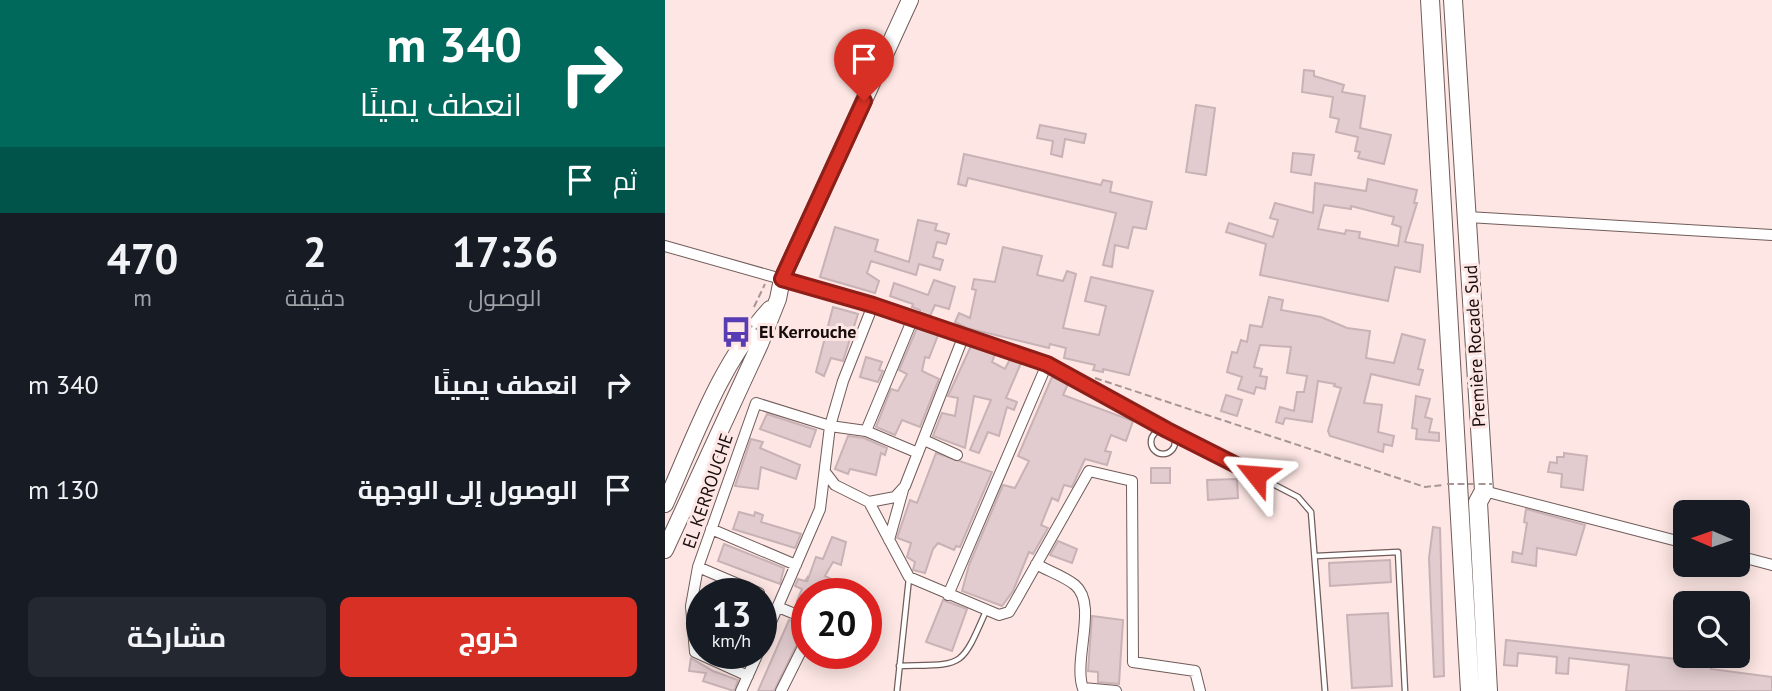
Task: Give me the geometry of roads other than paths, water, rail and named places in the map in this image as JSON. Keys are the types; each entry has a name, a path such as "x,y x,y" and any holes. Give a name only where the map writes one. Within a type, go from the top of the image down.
{"highway":[{"name":"Première Rocade Sud","path":"1430,0 1470,691"},
{"name":"Première Rocade Sud","path":"1453,0 1488,487 1478,502 1488,691"}],"main road":[{"path":"665,550 778,299 776,277 910,0"},
{"path":"665,503 727,368 758,321 778,299"}],"street":[{"path":"1468,217 1772,235"},
{"path":"665,246 873,305 1047,364 1140,415"},
{"path":"777,609 820,509 830,426 843,381 873,305"},
{"path":"866,431 913,318"},
{"path":"889,540 905,486 964,335"},
{"path":"948,595 1047,364"},
{"name":"EL KERROUCHE","path":"696,578 756,403 830,426"},
{"path":"830,426 866,431 918,453"},
{"path":"924,440 957,455"},
{"path":"825,472 835,485 869,502 909,577 999,615 1009,612 1089,471 1132,481 1133,662 1195,671 1200,691"},
{"path":"869,502 895,497 905,486"},
{"path":"1488,487 1673,540"},
{"path":"711,529 796,565"},
{"path":"1750,559 1772,565"},
{"path":"1036,564 1076,586 1084,598 1080,676 1083,690 1116,691"},
{"path":"698,568 722,578"},
{"path":"779,605 791,611"},
{"name":"EL KERROUCHE","path":"733,669 748,676"},
{"path":"741,691 751,669"},
{"path":"781,691 792,669"}],"lane":[{"path":"1140,415 1298,497 1311,512 1325,691"},
{"path":"1167,430 1175,439 1174,447 1168,453 1160,454 1153,449 1151,441 1158,431 1167,430"},
{"path":"1316,556 1398,552 1405,691"},
{"path":"897,691 909,577"},
{"path":"899,666 958,661 967,655 986,610"}],"place":[{"name":"El Kerrouche","path":"736,332"}]}
